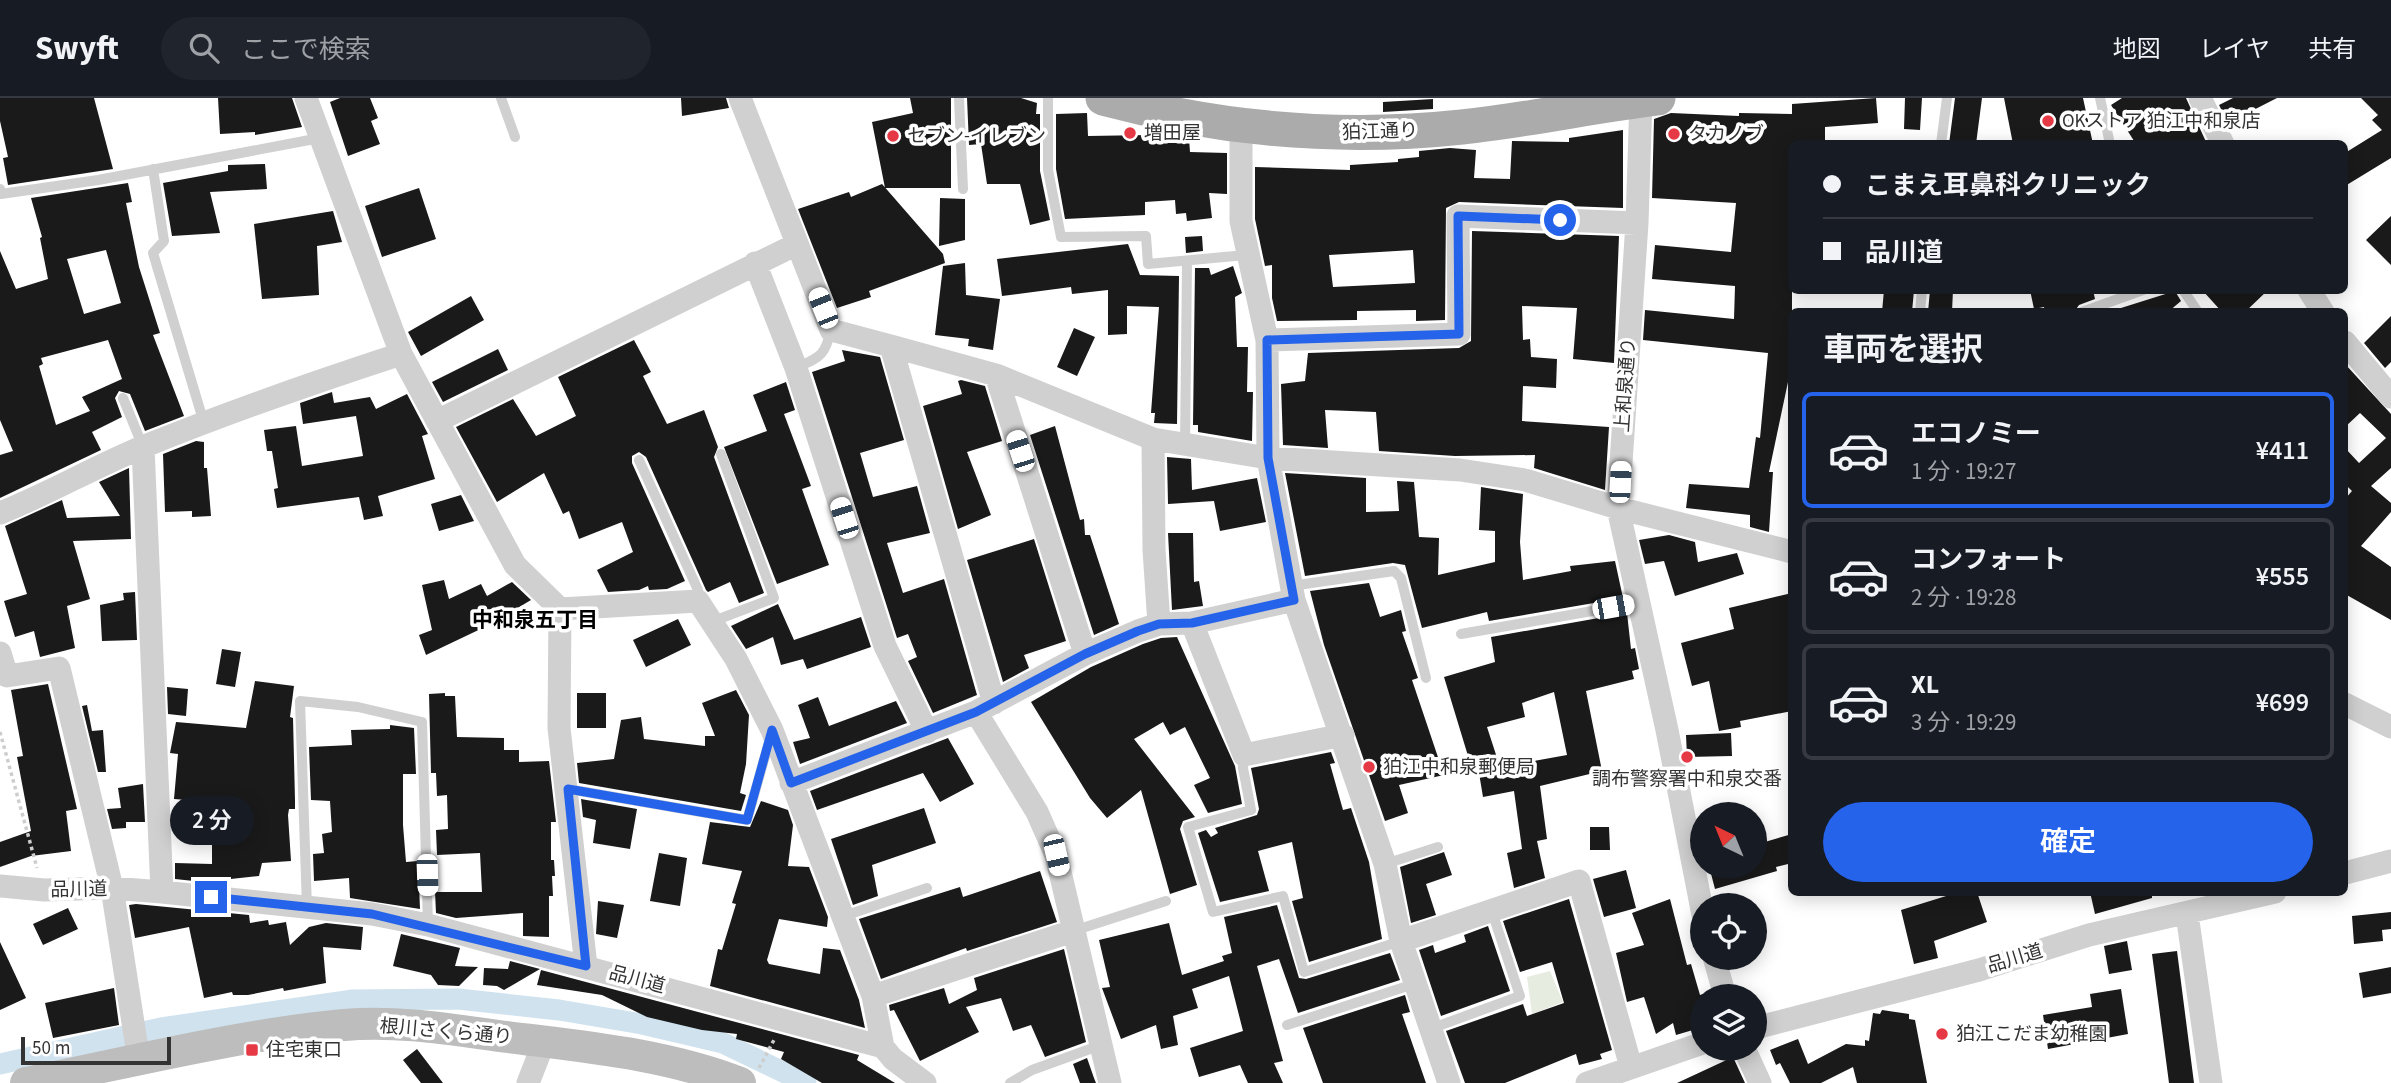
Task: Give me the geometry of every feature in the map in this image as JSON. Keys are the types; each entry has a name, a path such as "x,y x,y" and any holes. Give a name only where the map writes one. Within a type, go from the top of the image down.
{"main road":[{"name":"狛江通り","path":"1103,98 1161,113 1241,127 1333,133 1424,131 1646,99"}],"street":[{"path":"306,98 401,354 515,565 560,609 559,729 568,789 586,966"},
{"path":"740,98 831,330 996,375 1153,439 1268,458 1460,470 1525,480 1618,508 1788,551"},
{"path":"2200,98 2221,140"},
{"name":"上和泉通り","path":"1646,99 1618,508 1667,730 1699,893"},
{"path":"1241,127 1241,221 1246,255 1267,340 1268,458 1293,593 1385,864 1401,941 1449,1083"},
{"path":"1267,340 1459,334 1458,216 1637,223"},
{"path":"437,421 797,244"},
{"path":"755,263 796,368 885,646 927,732"},
{"path":"891,346 985,707 1056,855 1110,1083"},
{"path":"2348,346 2391,397"},
{"path":"0,513 53,492 143,447 293,389 401,354"},
{"path":"996,375 1085,654"},
{"path":"1153,439 1153,550 1159,624"},
{"path":"143,447 162,892"},
{"path":"791,783 927,732 985,707 1085,654 1159,624 1192,623 1293,593"},
{"path":"560,609 698,601 736,659 772,730 873,996 883,1047"},
{"path":"1192,623 1244,755 1343,735"},
{"path":"0,653 6,676 59,667 112,888 138,1054"},
{"path":"2348,706 2391,727"},
{"path":"2348,872 2391,860"},
{"path":"1401,941 1579,881 1631,1067"},
{"name":"品川道","path":"0,886 44,890 112,888 162,892 372,914 428,925 495,946 586,966 883,1047 893,1059 925,1083"},
{"name":"品川道","path":"1767,1025 1979,970 2089,935 2258,896"},
{"path":"2187,914 2211,1083"},
{"path":"873,996 1073,931"},
{"name":"根川さくら通り","path":"26,1083 90,1076 138,1054 347,1025 416,1026 544,1042 651,1056 749,1077"},
{"path":"528,1083 544,1042"},
{"path":"1598,1081 1690,1047"},
{"path":"1750,1061 1760,1083"}],"lane":[{"path":"501,98 515,137"},
{"path":"958,98 963,189"},
{"path":"1048,98 1048,170 1061,237 1146,236 1148,264 1187,263 1246,255"},
{"path":"1942,140 1947,98"},
{"path":"2100,98 2109,140"},
{"path":"0,189 1,194 98,180 320,138"},
{"path":"153,169 164,241 153,253 204,423"},
{"path":"1185,444 1187,263"},
{"path":"2093,308 2132,294"},
{"path":"796,368 818,357 827,349 831,330"},
{"path":"123,398 143,447"},
{"path":"712,622 774,597 721,454"},
{"path":"639,460 698,590 698,601"},
{"path":"1293,593 1394,571 1401,578 1426,678"},
{"path":"1461,634 1638,603"},
{"path":"307,908 299,701 358,707 422,722 428,925"},
{"path":"568,789 747,820 772,730"},
{"path":"1244,755 1242,768 1251,810 1188,827 1213,912 1283,896 1304,972 1401,941"},
{"path":"1385,864 1438,847"},
{"path":"844,916 927,888"},
{"path":"1073,931 1166,901"},
{"path":"1430,1029 1520,996 1492,912"},
{"path":"1287,1025 1414,984"},
{"path":"1010,1083 1032,1070 1101,1045"}],"path":[{"path":"0,732 44,890"},
{"path":"749,1077 767,1052"}],"shaded area":[{"path":"1550,971 1563,1002 1532,1014 1527,977"}],"building":[{"path":"0,98 94,98 113,169 8,185 3,158 8,157 0,121"},
{"path":"218,98 292,98 302,127 255,135 255,132 220,134"},
{"path":"340,98 370,98 378,118 371,121 380,144 348,156 330,102"},
{"path":"681,98 726,98 729,108 682,116"},
{"path":"910,98 951,98 951,188 885,188 872,122 913,113"},
{"path":"967,98 1021,98 1037,103 1036,114 1040,114 1040,171 1050,220 1030,225 1020,184 987,184 981,144 969,145"},
{"path":"1876,98 1878,123 1825,127 1825,140 1788,140 1788,294 1792,294 1792,308 1788,308 1788,382 1769,472 1773,472 1769,532 1750,527 1750,515 1686,508 1689,484 1749,488 1756,437 1760,438 1768,353 1643,340 1645,310 1734,319 1735,286 1652,279 1655,245 1731,252 1736,203 1652,198 1654,119 1671,113 1739,116 1739,113 1792,114 1792,104"},
{"path":"1905,98 1922,98 1920,130 1904,129"},
{"path":"1955,98 1982,98 1977,140 1950,140"},
{"name":"OKストア 狛江中和泉店","path":"2004,98 2083,98 2092,140 2012,140"},
{"path":"2122,98 2186,98 2205,140 2133,140 2111,105"},
{"path":"2233,98 2277,98 2228,123 2219,105"},
{"path":"2361,98 2391,98 2391,158 2348,184 2348,151 2382,130 2372,120 2378,115"},
{"path":"1433,99 1433,109 1383,112 1383,102"},
{"path":"1087,113 1088,136 1148,135 1148,140 1186,137 1189,138 1190,152 1227,153 1227,194 1209,193 1212,218 1187,221 1186,213 1176,214 1175,200 1145,202 1145,215 1065,219 1056,169 1056,114"},
{"path":"1623,130 1623,208 1459,202 1446,208 1445,320 1416,321 1416,310 1357,311 1357,320 1277,321 1272,298 1272,265 1265,266 1255,219 1255,167 1350,170 1350,165 1398,162 1398,159 1419,157 1419,151 1450,148 1476,150 1474,178 1510,179 1512,141 1569,142 1569,138","holes":["1413,250 1415,283 1333,287 1329,255"]},
{"path":"265,164 267,189 210,192 220,233 172,236 163,183 228,171 228,165"},
{"path":"128,183 132,202 126,203 139,267 160,333 153,335 184,416 145,431 130,394 119,391 115,398 122,417 92,432 101,450 0,498 0,455 13,451 0,420 0,251 16,289 48,279 40,238 42,237 31,198","holes":["106,250 121,303 84,314 67,259","108,340 122,379 82,397 90,411 56,425 39,366 43,364 41,358"]},
{"path":"882,184 943,254 945,263 869,291 871,297 837,308 798,209 849,192 851,197"},
{"path":"419,188 436,239 382,257 365,206"},
{"path":"940,198 965,199 965,240 939,246"},
{"path":"333,211 342,242 317,246 319,295 262,299 254,224"},
{"path":"2391,216 2391,265 2366,240"},
{"path":"1472,231 1619,236 1614,363 1573,359 1577,308 1522,306 1523,340 1530,339 1531,357 1557,359 1556,388 1523,386 1522,421 1609,427 1605,490 1534,468 1535,455 1455,456 1379,451 1376,412 1325,410 1328,448 1283,445 1281,384 1305,381 1308,353 1459,348 1471,341"},
{"path":"1202,236 1203,251 1186,253 1185,237"},
{"path":"1128,244 1140,275 1179,276 1177,424 1154,423 1155,413 1151,413 1159,307 1127,306 1127,334 1108,335 1108,290 1072,294 1071,287 1002,296 997,259"},
{"path":"965,263 966,295 1000,299 993,350 968,346 969,339 935,335 943,266"},
{"path":"1233,266 1242,293 1235,297 1237,347 1248,347 1247,392 1253,392 1252,441 1198,432 1198,425 1193,425 1195,268 1209,268 1211,275"},
{"path":"1884,294 1914,294 1912,308 1882,308"},
{"path":"1930,294 1953,294 1952,308 1928,308"},
{"path":"2031,294 2094,294 2095,299 2077,308 2034,308"},
{"path":"2165,294 2177,294 2181,301 2173,308 2121,308"},
{"path":"2206,294 2264,294 2249,308 2218,308"},
{"path":"471,296 484,320 421,356 408,332"},
{"path":"2391,316 2391,362 2385,368 2364,343"},
{"path":"1074,328 1095,337 1077,376 1057,367"},
{"path":"634,340 651,372 643,376 667,424 704,410 718,447 714,457 764,593 739,603 730,582 708,592 706,590 646,457 639,452 632,456 632,463 685,581 667,589 649,590 648,586 639,590 608,592 597,570 633,552 622,522 579,539 569,511 563,514 544,473 497,502 456,427 513,399 536,436 576,416 558,377"},
{"path":"498,349 508,370 443,402 432,382"},
{"path":"842,350 880,357 904,440 860,453 873,497 917,486 930,533 887,543 903,593 944,579 977,695 933,713 908,661 917,657 908,634 897,638 812,372 845,361"},
{"path":"2348,367 2391,414 2391,468 2371,486 2391,503 2391,512 2361,546 2391,567 2391,620 2348,596 2348,496 2352,491 2348,487 2348,451 2359,463 2386,438 2360,413 2348,424"},
{"path":"958,381 985,386 1002,441 967,452 991,515 958,529 923,406 962,394"},
{"path":"786,382 795,410 784,414 811,486 802,489 829,565 777,584 724,447 767,431 753,395"},
{"path":"332,392 334,403 370,397 376,409 407,394 428,434 422,436 435,479 378,496 383,516 364,520 359,497 277,508 274,489 278,488 272,451 267,451 264,430 296,426 302,466 363,456 356,416 303,424 300,403"},
{"path":"1055,426 1080,520 1084,519 1085,535 1090,535 1119,624 1094,635 1030,435"},
{"path":"196,441 204,442 204,468 207,468 211,516 192,517 192,511 165,512 163,454"},
{"path":"1167,457 1191,459 1192,490 1257,478 1266,522 1220,531 1214,501 1168,504"},
{"path":"129,468 131,539 73,541 90,599 67,606 75,648 40,657 34,631 15,637 4,601 27,594 5,526 62,500 67,518 120,516 99,482"},
{"path":"1285,473 1366,478 1366,512 1399,511 1397,481 1414,482 1419,537 1439,538 1438,575 1495,562 1495,531 1479,530 1481,487 1523,494 1520,542 1523,580 1571,571 1570,566 1615,561 1623,598 1489,621 1487,612 1422,628 1405,565 1393,563 1305,576"},
{"path":"461,495 474,521 439,531 431,504"},
{"path":"1168,533 1193,533 1194,582 1199,581 1203,606 1172,610"},
{"path":"1669,535 1695,542 1698,562 1737,553 1744,574 1675,596 1664,561 1645,564 1639,540"},
{"path":"1034,539 1066,641 1024,655 1029,668 1003,682 967,560"},
{"path":"444,580 449,599 481,584 487,596 512,582 531,600 489,625 426,655 419,635 432,630 422,585"},
{"path":"1369,583 1380,617 1401,610 1406,631 1402,632 1418,678 1412,680 1444,775 1399,785 1408,813 1385,821 1324,645 1310,591"},
{"path":"135,592 137,640 102,641 100,605 124,600 123,593"},
{"path":"1788,594 1788,712 1740,721 1741,727 1719,731 1709,681 1692,686 1681,643 1734,629 1729,608"},
{"path":"778,604 794,640 861,617 871,647 807,669 803,659 781,665 773,637 746,649 731,626"},
{"path":"1627,613 1631,649 1635,648 1639,669 1632,671 1634,679 1586,691 1602,771 1540,786 1547,839 1537,841 1545,878 1514,888 1507,853 1522,849 1514,791 1483,797 1478,767 1472,769 1444,677 1495,662 1491,637","holes":["1554,692 1567,755 1500,767 1487,727 1525,717 1522,703"]},
{"path":"678,619 691,645 646,667 633,640"},
{"path":"1177,637 1235,766 1242,804 1208,813 1194,785 1210,778 1185,727 1170,735 1163,722 1134,739 1195,817 1183,821 1180,829 1197,885 1170,894 1141,790 1107,818 1090,798 1031,702 1091,667 1143,644 1161,638"},
{"path":"222,649 241,652 235,687 216,684"},
{"path":"255,681 294,686 290,717 293,718 295,809 289,809 288,815 291,861 262,863 259,876 203,882 175,879 175,863 212,864 212,802 174,799 178,754 170,753 176,722 246,728"},
{"path":"48,684 77,809 66,811 71,851 31,856 0,867 0,842 31,831 17,757 23,756 11,690"},
{"path":"167,687 188,689 186,716 168,714"},
{"path":"736,690 749,715 746,764 740,793 746,795 741,811 579,783 577,763 614,759 621,720 641,717 644,739 705,746 705,736 715,736 702,703"},
{"path":"445,693 445,696 455,696 457,737 504,738 504,750 519,750 519,762 549,761 556,822 551,822 551,860 554,860 555,876 552,876 553,896 549,896 549,937 523,936 523,913 456,918 436,913 435,892 482,892 480,853 437,855 436,830 448,829 447,795 437,796 436,773 431,773 429,694"},
{"path":"577,693 606,693 606,728 577,728"},
{"path":"818,697 829,726 896,701 907,723 800,764 793,742 810,738 798,705"},
{"path":"87,705 92,731 103,730 106,772 98,772 82,706"},
{"path":"390,725 414,728 416,774 403,774 403,825 406,862 418,861 420,909 350,898 349,878 314,881 313,854 324,853 322,834 332,832 330,801 311,800 309,747 352,745 351,730 390,729"},
{"path":"1731,733 1732,756 1687,757 1686,735"},
{"path":"948,738 974,784 940,802 923,773 817,810 810,791"},
{"path":"1331,752 1335,763 1330,764 1343,810 1351,808 1369,862 1382,939 1309,962 1292,901 1303,898 1292,842 1258,851 1269,891 1220,902 1198,833 1206,830 1211,837 1218,833 1215,828 1257,815 1259,809 1251,768"},
{"path":"143,784 145,822 126,822 126,828 112,829 107,809 121,808 118,788"},
{"path":"581,799 637,809 630,849 593,843 596,820 583,817"},
{"path":"761,801 788,810 793,825 788,866 809,867 828,917 827,927 779,919 767,960 769,964 820,974 823,948 840,950 859,1000 865,1028 710,986 718,949 722,950 736,904 732,903 742,871 702,864 710,822 750,827"},
{"path":"924,808 936,843 872,865 878,896 853,905 831,839"},
{"path":"1590,827 1609,827 1610,850 1590,850"},
{"path":"1788,835 1788,864 1776,867 1777,871 1768,874 1768,841"},
{"path":"1444,852 1452,875 1426,884 1436,915 1411,923 1400,867"},
{"path":"659,853 687,858 680,906 650,901"},
{"path":"1626,870 1636,908 1604,917 1593,879"},
{"path":"1040,871 1057,922 967,951 966,948 881,979 859,919 960,887 963,897"},
{"path":"1712,879 1749,879 1715,889"},
{"path":"1946,896 1978,896 1987,922 1934,941 1938,958 1914,964 1901,910"},
{"path":"2091,896 2152,896 2152,898 2095,914"},
{"path":"1569,899 1612,1050 1600,1054 1602,1059 1579,1065 1576,1054 1505,1083 1465,1083 1446,1031 1523,1004 1527,1016 1564,1003 1552,962 1520,972 1503,921"},
{"path":"1670,899 1687,965 1690,964 1697,984 1690,984 1690,1031 1676,1035 1673,1023 1656,1034 1644,997 1627,1002 1616,953 1644,945 1632,913"},
{"path":"598,901 624,905 617,938 596,934"},
{"path":"129,905 249,915 250,923 268,920 269,925 286,922 290,945 309,927 326,923 363,927 361,950 323,947 326,983 284,991 283,988 248,995 233,995 232,992 204,998 189,927 135,938"},
{"path":"1277,905 1299,978 1306,979 1390,953 1400,980 1298,1013 1279,959 1257,966 1283,1061 1274,1063 1283,1083 1248,1083 1240,1065 1199,1077 1190,1048 1243,1031 1229,976 1192,989 1198,1008 1173,1016 1178,1045 1161,1049 1156,1025 1121,1039 1102,988 1110,987 1099,940 1169,923 1182,975 1224,961 1222,956 1232,953 1224,917"},
{"path":"68,908 78,929 43,945 33,924"},
{"path":"2391,912 2391,929 2382,930 2383,941 2354,944 2352,916"},
{"path":"1488,926 1510,991 1441,1016 1419,950 1433,945 1435,953 1466,942 1464,935"},
{"path":"401,934 460,948 455,966 478,967 459,986 438,985 431,975 393,966"},
{"path":"2127,941 2132,970 2109,974 2104,946"},
{"path":"0,942 26,998 0,1010"},
{"path":"1064,949 1086,1042 1045,1057 1031,1025 1013,1031 1001,998 966,1007 979,1032 920,1061 894,1010 890,1011 889,1005 944,988 949,1004 977,990 974,978"},
{"path":"2177,951 2194,1083 2169,1083 2152,954"},
{"path":"510,961 540,969 504,990 497,986 483,985 484,968 508,969"},
{"path":"2391,967 2391,993 2363,998 2359,973"},
{"path":"541,970 859,1055 857,1060 895,1083 822,1083 781,1059 784,1052 736,1039 737,1034 702,1030 647,1017 602,995 537,985"},
{"path":"114,988 119,1025 53,1038 45,1003"},
{"path":"2121,989 2128,1034 2048,1049 2043,1015 2092,1007 2090,994"},
{"path":"1405,995 1410,1012 1402,1014 1426,1083 1323,1083 1303,1028"},
{"path":"1882,1010 1909,1014 1909,1019 1915,1020 1927,1083 1857,1083 1853,1067 1821,1083 1790,1083 1780,1063 1776,1065 1770,1050 1798,1039 1808,1064 1846,1044 1865,1046 1865,1040 1869,1041 1873,1013 1880,1014"},
{"path":"417,1049 443,1083 421,1083 403,1060"},
{"path":"1087,1058 1096,1083 1080,1083 1073,1064"},
{"path":"1724,1061 1735,1061 1745,1083 1677,1083"}],"waterway":[{"path":"0,1064 161,1028 353,1000 458,999 559,1010 642,1024 723,1043 806,1083"}],"place":[{"name":"OKストア 狛江中和泉店","path":"2048,121"},
{"name":"増田屋","path":"1130,133"},
{"name":"タカノブ","path":"1674,134"},
{"name":"セブン-イレブン","path":"893,136"},
{"name":"調布警察署中和泉交番","path":"1687,757"},
{"name":"狛江中和泉郵便局","path":"1369,767"},
{"name":"狛江こだま幼稚園","path":"1942,1034"},
{"name":"住宅東口","path":"252,1050"}],"district":[{"name":"中和泉五丁目","path":"535,620"}],"route":[{"path":"211,897 372,914 428,925 495,946 586,966 568,789 747,820 772,730 791,783 976,712 1085,654 1138,631 1159,624 1192,623 1294,600 1268,458 1267,340 1459,334 1458,216 1560,220"}]}
